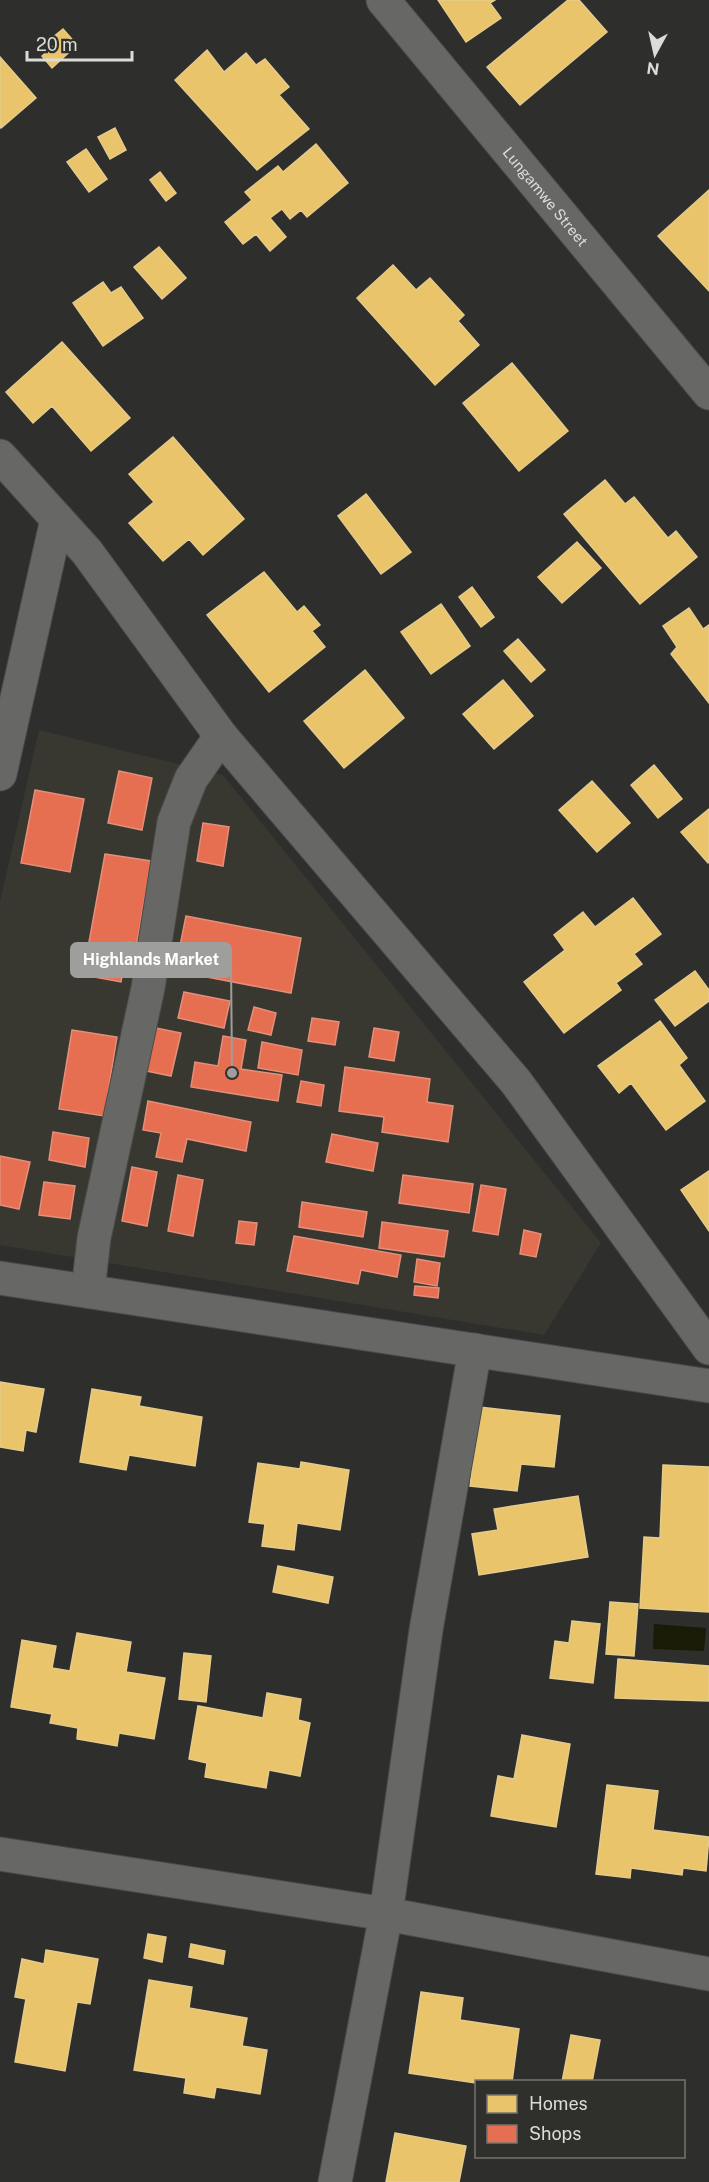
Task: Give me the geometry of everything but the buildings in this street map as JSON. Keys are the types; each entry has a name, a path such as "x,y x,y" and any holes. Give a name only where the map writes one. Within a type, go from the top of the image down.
{"street":[{"name":"Lungamwe Street","path":"383,0 709,393"},
{"path":"0,456 87,552 221,736 516,1082 709,1348"},
{"path":"0,774 57,519"},
{"path":"88,1291 94,1238 148,988 174,822 191,779 221,736"},
{"path":"0,1278 709,1386"},
{"path":"335,2182 386,1914 426,1630 474,1350"},
{"path":"0,1854 386,1914 709,1974"}],"shaded area":[{"path":"39,730 223,775 601,1243 544,1335 0,1245 0,902"},
{"path":"654,1624 706,1628 704,1651 653,1649"}],"place":[{"name":"Highlands Market","path":"232,1073"}]}
